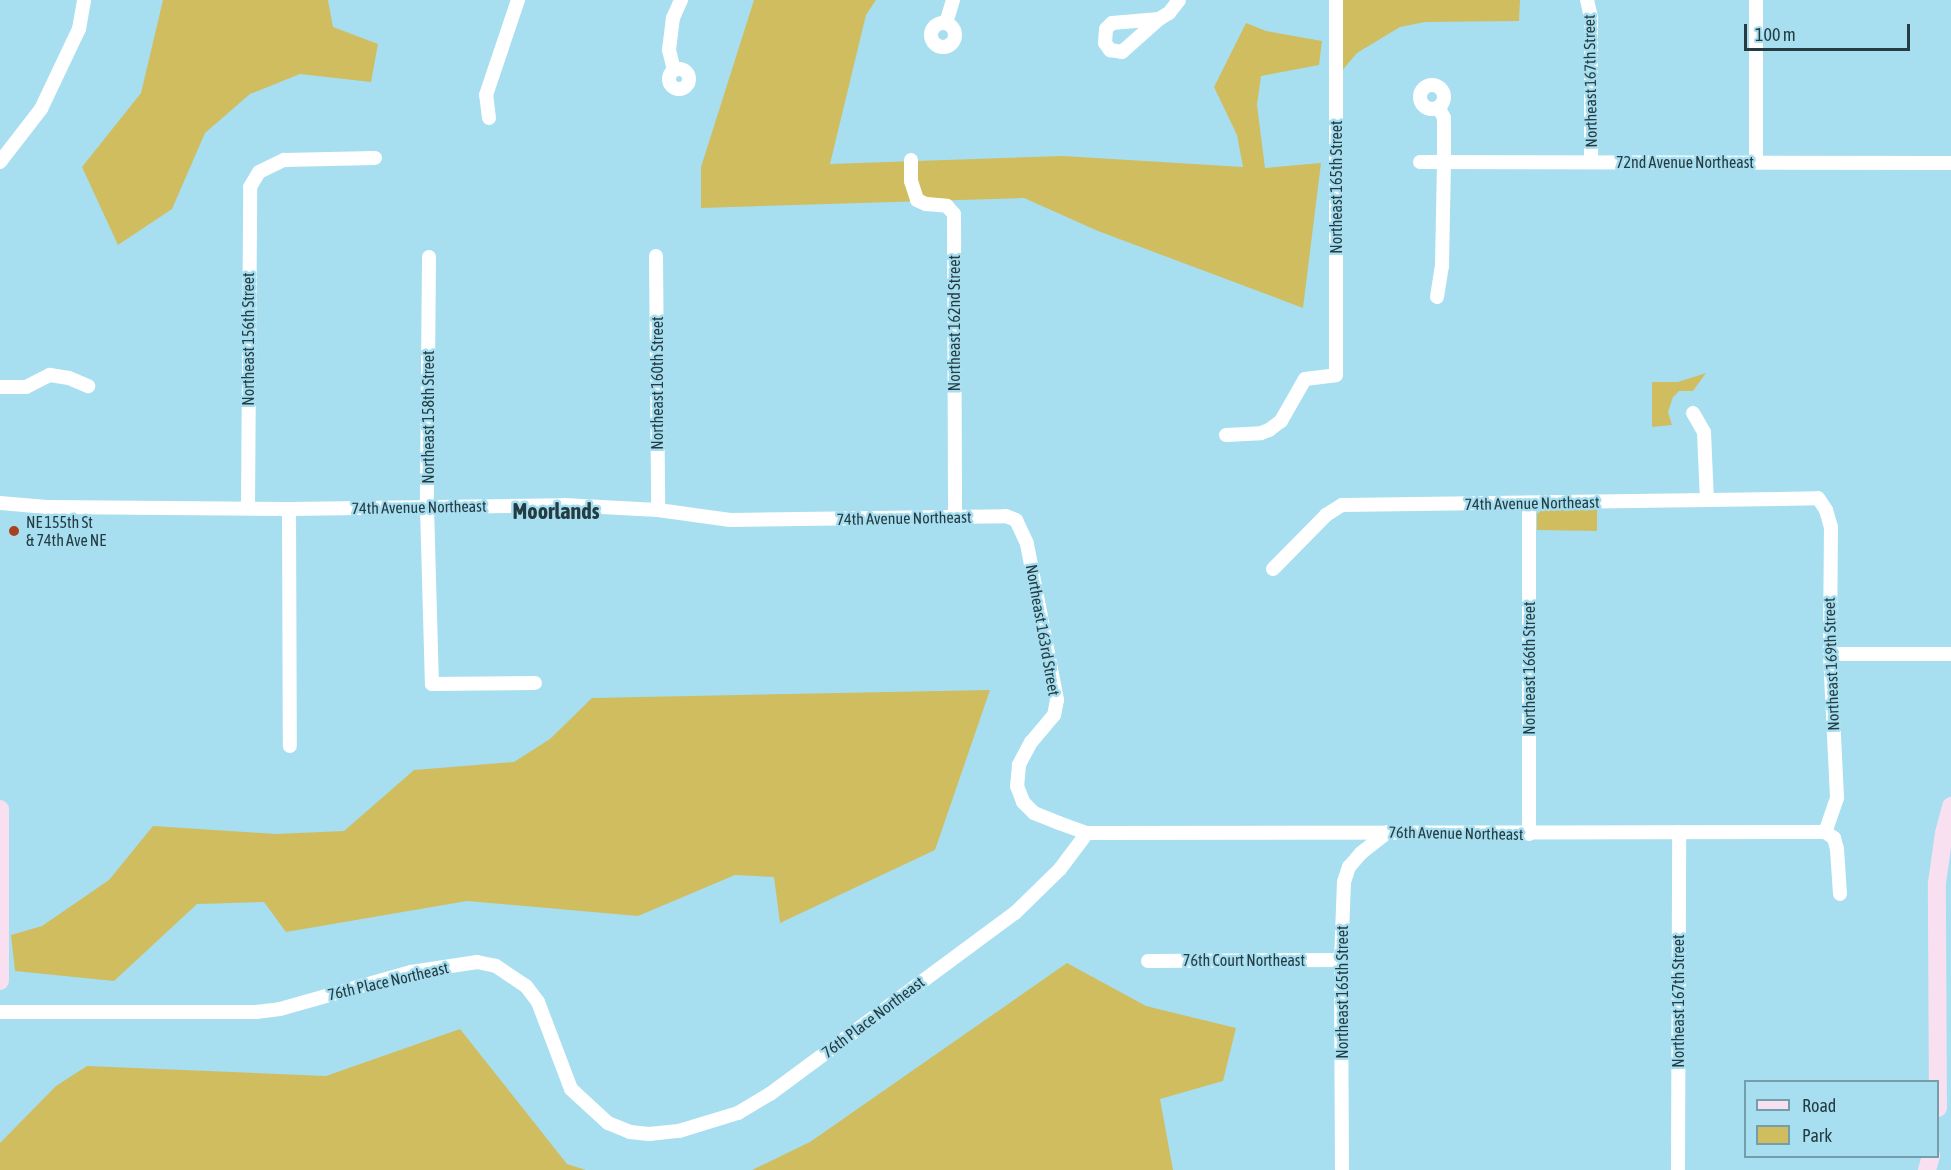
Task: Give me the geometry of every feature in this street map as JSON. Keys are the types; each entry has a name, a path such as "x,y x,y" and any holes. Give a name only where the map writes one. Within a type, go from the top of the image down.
{"main road":[{"path":"1938,1080 1937,900 1941,849 1951,806"},
{"path":"0,809 0,981"}],"street":[{"path":"0,162 42,109 79,29 84,0"},
{"path":"489,118 486,95 518,0"},
{"path":"674,70 669,50 673,18 681,0"},
{"path":"946,22 953,0"},
{"path":"1159,19 1169,13 1179,0"},
{"name":"Northeast 165th Street","path":"1226,435 1261,433 1269,430 1281,421 1305,379 1336,375 1336,0"},
{"name":"Northeast 167th Street","path":"1587,0 1591,18 1591,162"},
{"path":"1756,0 1756,162"},
{"path":"1437,297 1442,266 1444,162 1444,118 1439,108"},
{"name":"Northeast 156th Street","path":"248,508 250,187 259,172 284,160 375,158"},
{"name":"Northeast 162nd Street","path":"911,160 911,181 917,200 926,204 947,206 954,214 955,516"},
{"name":"72nd Avenue Northeast","path":"1420,162 1951,163"},
{"name":"Northeast 160th Street","path":"656,256 658,510"},
{"name":"Northeast 158th Street","path":"429,257 428,507 432,684 535,683"},
{"path":"0,387 26,387 50,375 69,378 88,386"},
{"path":"1693,413 1704,432 1707,500"},
{"name":"74th Avenue Northeast","path":"1273,569 1326,514 1342,505 1818,498"},
{"name":"Northeast 169th Street","path":"1818,498 1826,510 1831,527 1830,654 1837,798 1825,832"},
{"name":"74th Avenue Northeast","path":"0,503 47,507 289,509 564,505 658,510 730,520 1006,516 1016,520"},
{"name":"Northeast 166th Street","path":"1529,503 1529,834"},
{"path":"289,509 290,746"},
{"name":"Northeast 163rd Street","path":"1016,520 1022,530 1033,572 1057,700 1054,716 1031,742 1019,765 1017,786 1023,802 1034,813 1087,833"},
{"path":"1830,654 1951,654"},
{"name":"Northeast 165th Street","path":"1342,1170 1341,960 1344,882 1349,867 1360,853 1388,832"},
{"name":"Northeast 167th Street","path":"1678,1170 1679,832"},
{"path":"1825,832 1834,838 1837,849 1840,894"},
{"name":"76th Avenue Northeast","path":"1087,833 1825,832"},
{"name":"76th Place Northeast","path":"0,1012 256,1012 280,1009 411,972 477,962 496,966 526,986 538,1002 571,1089 608,1124 630,1132 649,1134 679,1131 738,1113 770,1094 1015,914 1060,869 1087,833"},
{"name":"76th Court Northeast","path":"1148,961 1341,960"}],"green space":[{"path":"163,0 328,0 333,27 378,44 371,82 300,74 250,94 205,133 172,209 118,245 82,167 141,93"},
{"path":"754,0 876,0 866,15 830,164 1063,156 1243,167 1237,135 1214,87 1246,23 1266,31 1322,41 1319,65 1261,76 1257,105 1265,168 1321,163 1303,308 1098,231 1024,198 701,208 701,167"},
{"path":"1339,0 1520,0 1519,21 1425,22 1400,27 1357,53 1339,74"},
{"path":"1706,373 1693,391 1679,391 1673,397 1668,412 1672,425 1652,427 1652,382 1678,382"},
{"path":"1544,508 1597,508 1597,531 1537,530 1537,514"},
{"path":"990,690 935,850 780,923 774,877 735,875 638,916 467,901 286,932 264,902 197,904 114,981 15,971 11,935 42,926 109,880 153,826 276,834 344,831 414,770 514,762 550,739 592,698"},
{"path":"1067,963 1146,1006 1236,1028 1223,1081 1160,1099 1173,1170 752,1170 810,1142"},
{"path":"460,1029 567,1164 586,1170 0,1170 0,1143 56,1086 87,1066 326,1076"}],"place":[{"name":"NE 155th St & 74th Ave NE","path":"14,531"}],"district":[{"name":"Moorlands","path":"556,512"}]}
